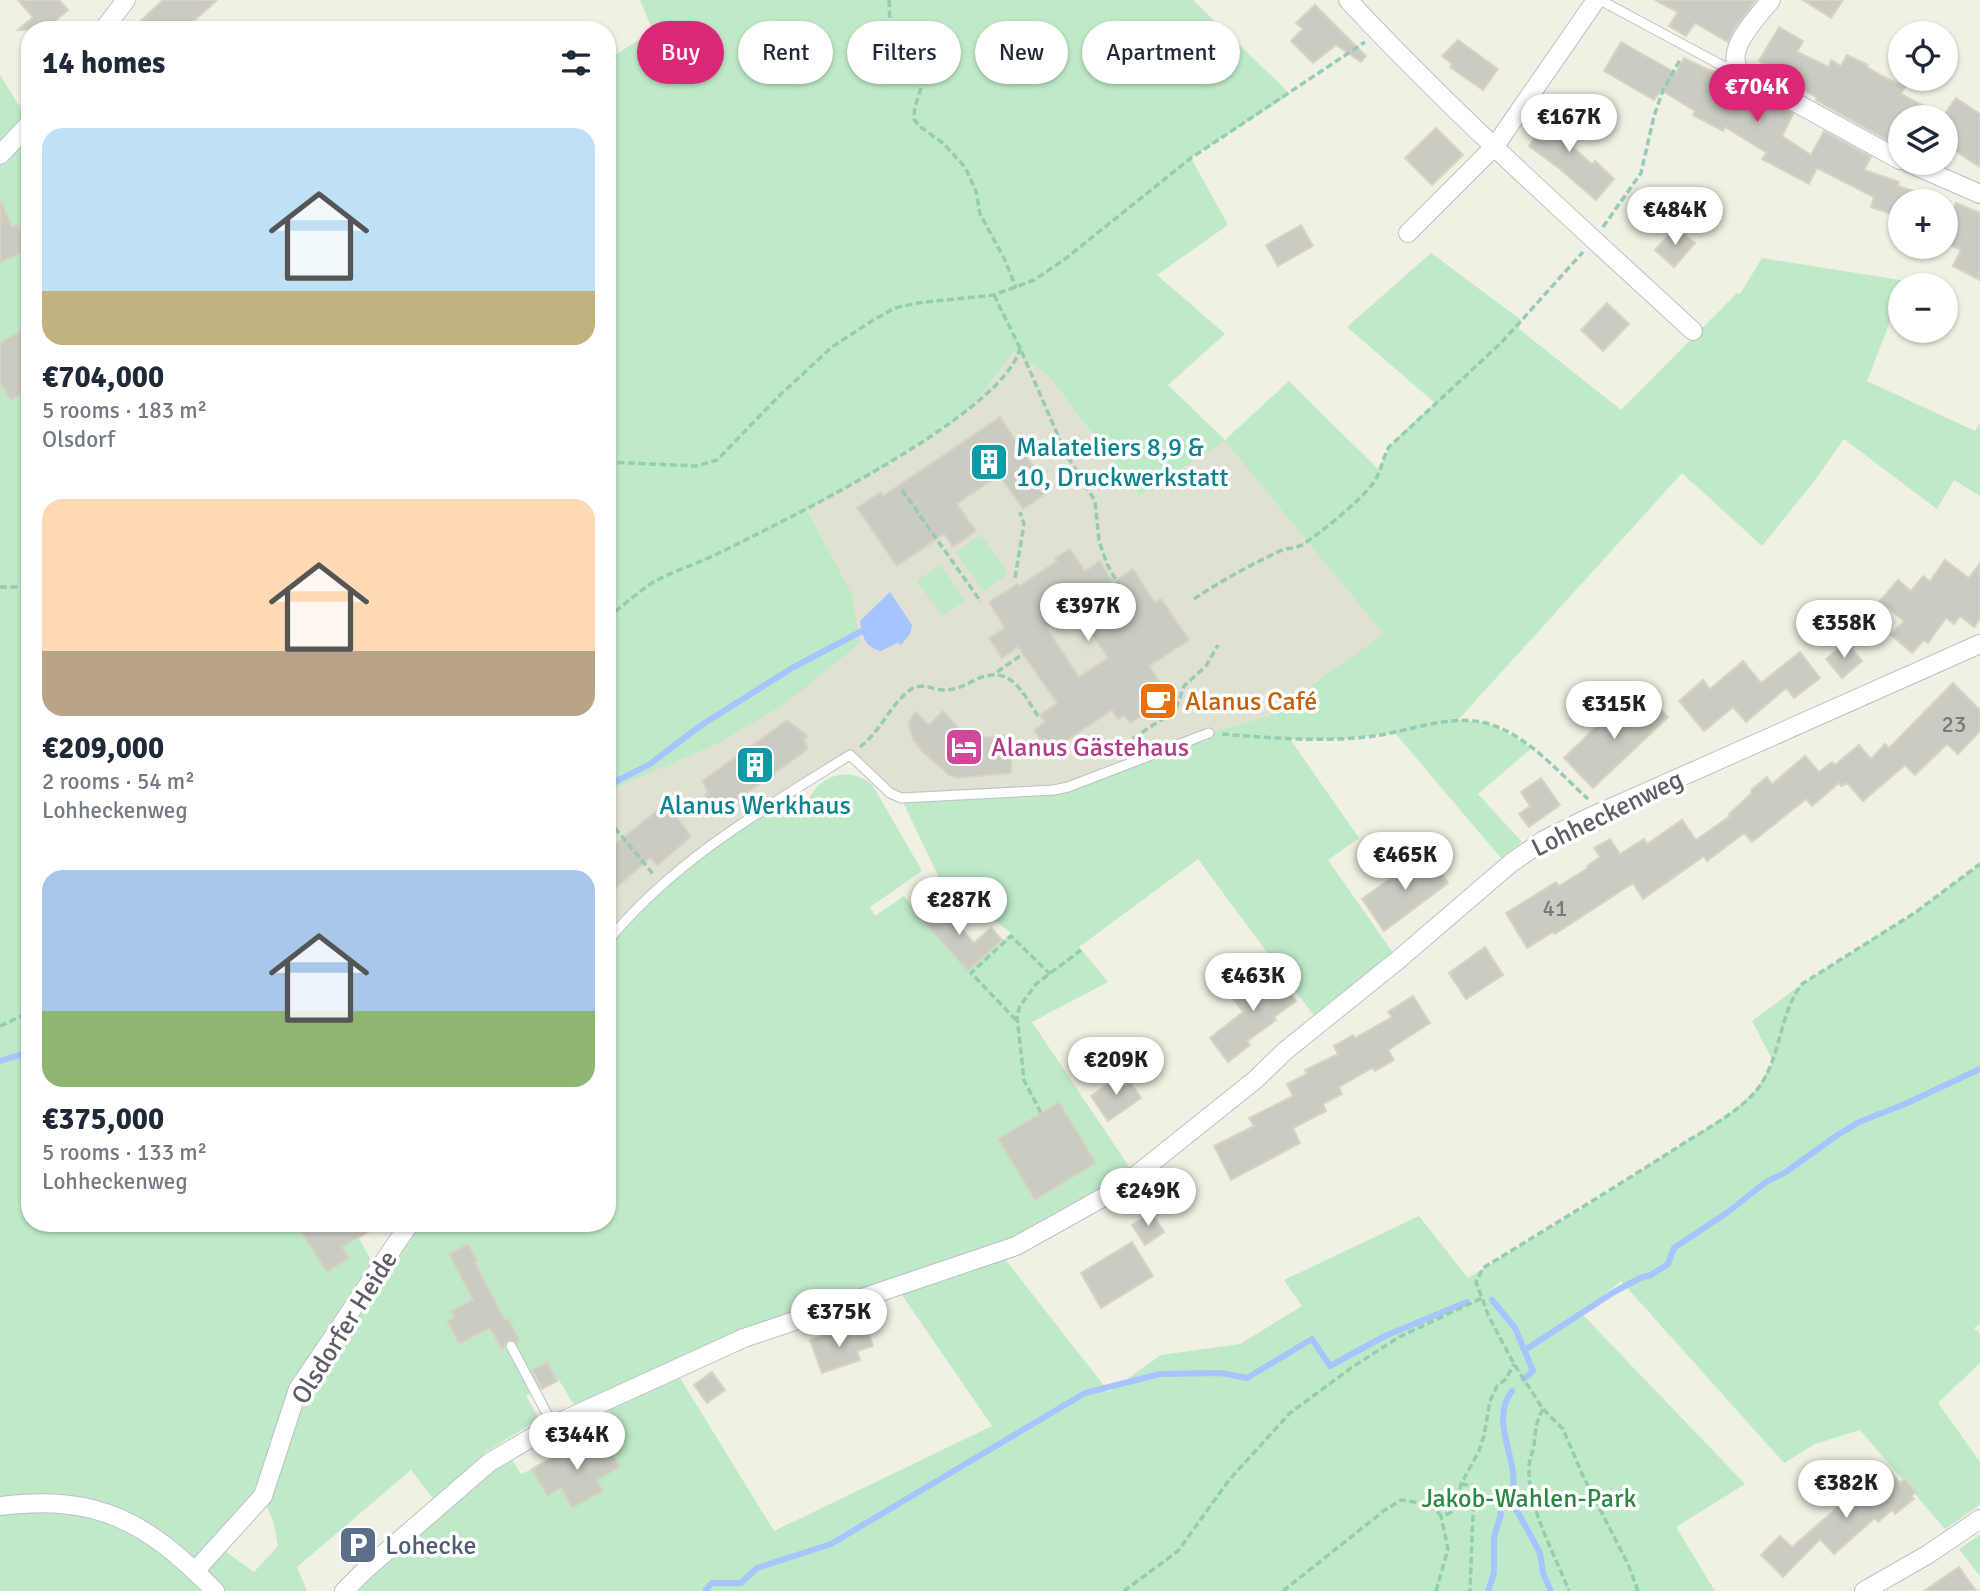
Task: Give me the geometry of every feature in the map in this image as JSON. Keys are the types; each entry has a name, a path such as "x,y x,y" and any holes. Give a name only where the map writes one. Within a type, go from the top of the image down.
{"street":[{"path":"110,21 126,0"},
{"path":"1348,0 1495,146 1693,331"},
{"path":"1771,0 1738,47 1735,61 1737,68 1746,76 1888,153"},
{"path":"1408,233 1495,146 1602,2"},
{"path":"0,155 21,133"},
{"path":"1936,175 1980,194"},
{"name":"Lohheckenweg","path":"344,1591 490,1462 553,1425 744,1338 1016,1246 1112,1193 1136,1177 1255,1080 1285,1051 1398,960 1511,863 1555,833 1980,644"},
{"name":"Olsdorfer Heide","path":"195,1571 263,1496 298,1389 404,1232"},
{"path":"0,1506 56,1502 88,1506 137,1526 195,1571 215,1591"},
{"path":"1864,1591 1927,1555 1980,1519"}],"lane":[{"path":"1602,2 1723,66 1737,68"},
{"path":"616,932 661,884 722,837 850,755 890,793 901,798 916,799 1054,790 1209,733"},
{"path":"511,1346 553,1425"}],"path":[{"path":"889,0 890,24 912,37 926,58 926,72 914,119 919,126 943,143 965,167 976,191 980,214 1005,260 1016,288"},
{"path":"616,462 696,466 717,460 781,394 832,347 874,318 895,308 917,303 995,295 1034,280 1065,260 1191,158 1379,33"},
{"path":"1194,599 1279,551 1304,545 1349,507 1372,485 1389,447 1502,342 1594,239 1641,173 1658,103 1687,47"},
{"path":"995,295 1066,454 1095,501 1099,541 1107,564 1123,593 1126,622"},
{"path":"616,611 651,584 807,510 883,467 989,393 1015,362 1020,348"},
{"path":"902,490 981,602"},
{"path":"1015,578 1024,524 1020,512"},
{"path":"0,587 21,587"},
{"path":"1134,762 1130,740 1169,715 1177,706 1184,686 1206,666 1218,645"},
{"path":"850,755 873,736 903,696 914,687 951,690 995,674 1023,654"},
{"path":"995,674 1006,676 1013,681 1038,716"},
{"path":"1209,733 1302,740 1341,739 1395,733 1445,722 1486,723 1532,748 1602,812"},
{"path":"616,829 661,884"},
{"path":"1638,1591 1628,1564 1583,1476 1563,1429 1543,1409 1514,1364 1489,1317 1476,1282 1483,1268 1732,1112 1756,1090 1773,1061 1784,1029 1786,1011 1802,984 1916,912 1980,864"},
{"path":"1017,1022 971,972 1011,936 1050,974"},
{"path":"1041,1113 1024,1080 1017,1022 1020,1006 1027,995 1081,950"},
{"path":"0,1026 21,1016"},
{"path":"1124,1591 1178,1551 1229,1480 1290,1413 1399,1337 1482,1298"},
{"path":"1441,1516 1456,1508 1461,1484 1484,1436 1490,1401 1497,1386 1506,1379 1514,1364"},
{"path":"1543,1409 1535,1424 1534,1449 1529,1464 1530,1481 1535,1506 1569,1591"},
{"path":"1461,1484 1474,1486 1470,1591"},
{"path":"1283,1591 1401,1500 1432,1505 1441,1516 1448,1549 1436,1591"}],"shaded area":[{"path":"1014,351 1049,376 1139,496 1225,441 1385,634 1268,716 1209,733 1068,787 901,798 850,755 757,813 616,934 616,788 717,744 782,706 851,592 807,510 883,467 972,407"}],"green space":[{"name":"Jakob-Wahlen-Park","path":"640,0 1193,0 1215,21 1082,21 1082,84 1240,84 1240,46 1290,94 1191,158 1228,225 1157,275 1225,334 1168,385 1225,440 1289,381 1380,471 1383,460 1395,442 1435,403 1347,327 1431,253 1521,320 1519,329 1621,410 1737,293 1740,294 1762,258 1888,278 1888,327 1867,381 1975,431 1980,423 1980,496 1954,480 1937,509 1844,439 1762,546 1682,473 1458,720 1486,723 1532,748 1478,794 1522,842 1501,858 1395,733 1341,739 1290,739 1359,838 1328,860 1398,960 1320,1024 1198,859 1079,947 1108,982 1032,1022 1130,1168 1110,1185 1004,1258 1109,1392 1161,1355 1240,1344 1302,1306 1284,1280 1419,1216 1468,1278 1732,1112 1756,1090 1773,1061 1752,1021 1802,984 1916,912 1980,864 1980,1324 1974,1328 1980,1334 1980,1363 1938,1403 1980,1462 1980,1505 1945,1529 1860,1430 1815,1444 1784,1463 1621,1281 1581,1313 1745,1484 1676,1527 1715,1591 344,1591 440,1507 411,1470 297,1567 307,1591 0,1591 0,75 21,109 21,1232 356,1232 377,1272 410,1232 616,1232 616,932 661,884 799,787 810,805 809,799 821,783 838,775 856,776 873,786 922,871 870,907 875,916 904,896 968,971 1011,933 956,895 940,880 901,798 1054,790 1209,733 1268,716 1384,634 1225,441 1139,496 1049,376 1014,351 972,407 883,467 807,510 851,592 860,643 782,706 717,744 616,788 616,54 637,41 637,84 724,84 724,21 649,21","holes":["894,1280 992,1426 774,1531 680,1378 608,1409 619,1430 604,1439 619,1467 596,1480 561,1488 546,1496 532,1469 521,1474 511,1458 490,1462 484,1453 539,1419 526,1396 559,1380 572,1402 579,1408 774,1317","263,1497 274,1524 278,1546 254,1572 218,1546"]},
{"path":"981,535 1008,574 983,591 956,552"},
{"path":"940,565 965,600 942,616 917,581"},
{"path":"1980,1535 1980,1576 1959,1549"}],"water":[{"path":"890,592 912,625 910,634 901,645 897,643 881,651 868,644 860,621"}],"building":[{"path":"18,0 59,0 68,10 55,21 28,21 33,17"},
{"path":"163,0 217,0 194,21 141,21"},
{"path":"1655,0 1756,0 1728,42 1695,23 1686,36 1669,26 1678,12"},
{"path":"1803,0 1843,0 1831,18"},
{"path":"1315,5 1366,56 1361,62 1336,45 1313,63 1291,41 1303,29 1296,23"},
{"path":"1779,27 1803,41 1797,52 1829,67 1831,60 1841,66 1847,55 1888,79 1888,91 1903,91 1901,94 1922,105 1888,105 1888,140 1816,100 1817,98 1759,61"},
{"path":"1458,40 1498,69 1483,90 1450,67 1452,64 1442,56"},
{"path":"1621,42 1676,73 1684,58 1711,71 1722,73 1793,114 1782,136 1811,155 1824,131 1871,157 1864,170 1899,182 1898,186 1907,189 1888,189 1888,213 1871,207 1874,197 1817,168 1809,184 1762,159 1767,153 1725,127 1723,131 1693,115 1695,111 1661,90 1654,100 1604,71"},
{"path":"1956,98 1980,114 1980,167 1958,153 1958,105 1951,105"},
{"path":"1551,107 1580,128 1569,144 1592,164 1595,161 1614,179 1596,200 1529,146 1542,128 1537,125"},
{"path":"1436,128 1463,155 1432,185 1405,158"},
{"path":"0,199 12,227 18,225 21,231 21,254 0,262"},
{"path":"1958,204 1980,213 1980,280 1953,266 1961,250 1958,249"},
{"path":"1301,225 1313,246 1278,266 1266,245"},
{"path":"1676,227 1695,243 1674,267 1655,250"},
{"path":"1607,303 1629,324 1603,351 1581,330"},
{"path":"21,330 21,394 11,400 0,383 0,343"},
{"path":"1000,417 1050,491 1023,509 999,475 957,504 976,531 953,547 944,534 897,566 857,508 881,492 883,496"},
{"path":"1070,549 1085,571 1100,561 1113,582 1133,569 1155,603 1161,599 1189,640 1149,666 1170,697 1130,723 1124,715 1118,720 1112,710 1049,752 1034,730 1045,722 1040,715 1057,703 1018,647 1002,658 989,638 1005,628 989,602 1057,561 1055,558","holes":["1075,608 1108,658 1079,677 1046,627"]},
{"path":"1945,560 1969,578 1980,563 1980,619 1974,627 1960,616 1954,624 1946,618 1928,643 1924,640 1912,653 1891,635 1904,621 1880,601 1898,580 1911,591 1923,576 1930,581"},
{"path":"1846,642 1862,661 1842,678 1826,659"},
{"path":"1800,652 1820,678 1794,698 1786,688 1746,722 1733,707 1704,731 1679,701 1703,680 1710,689 1743,661 1761,683"},
{"path":"1953,683 1980,710 1980,731 1958,754 1947,744 1915,775 1905,765 1863,801 1847,783 1841,786 1839,783 1812,806 1806,799 1752,842 1744,833 1707,861 1704,856 1643,899 1633,883 1555,934 1553,932 1527,948 1506,913 1556,882 1559,886 1588,868 1587,866 1600,857 1594,848 1610,839 1620,854 1644,839 1647,844 1682,820 1696,840 1730,816 1729,814 1752,793 1751,790 1767,777 1772,784 1805,756 1819,772 1832,762 1835,765 1859,745 1871,759 1885,744 1889,748"},
{"path":"1647,696 1668,717 1593,788 1564,758 1613,707 1625,719"},
{"name":"Alanus Gästehaus","path":"943,711 968,739 1007,735 1012,753 1011,773 956,778 924,753 913,740 908,722 916,712 929,725"},
{"name":"Alanus Werkhaus","path":"787,720 808,736 804,739 808,749 723,810 704,796 708,792 702,781"},
{"path":"1541,778 1560,805 1529,827 1519,814 1530,806 1521,792"},
{"path":"666,803 691,836 657,866 650,858 616,888 616,844"},
{"path":"1426,853 1448,883 1384,931 1362,899"},
{"path":"937,901 974,943 991,928 1002,940 968,971 919,916"},
{"path":"1485,947 1503,975 1466,999 1449,973"},
{"path":"1272,968 1296,1001 1247,1041 1250,1045 1228,1062 1210,1038 1243,1012 1232,997"},
{"path":"1413,996 1430,1023 1388,1050 1394,1060 1375,1071 1372,1068 1339,1087 1342,1094 1323,1104 1326,1111 1293,1128 1300,1143 1231,1180 1214,1146 1254,1126 1249,1118 1293,1096 1287,1084 1307,1074 1305,1070 1338,1054 1334,1046 1353,1035 1355,1038 1392,1017 1388,1012"},
{"path":"1124,1073 1141,1098 1108,1121 1091,1096"},
{"path":"1059,1102 1096,1163 1035,1200 998,1139"},
{"path":"1151,1212 1164,1232 1145,1245 1132,1225"},
{"path":"301,1232 368,1232 342,1247 349,1258 327,1272"},
{"path":"1132,1242 1153,1276 1101,1308 1081,1273"},
{"path":"468,1244 505,1320 508,1318 520,1341 517,1343 508,1340 502,1350 490,1328 459,1344 447,1321 454,1317 451,1311 473,1300 449,1254"},
{"path":"849,1327 852,1336 868,1331 873,1346 857,1351 860,1360 822,1373 810,1340"},
{"path":"547,1362 557,1381 542,1389 532,1370"},
{"path":"712,1372 725,1390 707,1403 694,1385"},
{"path":"604,1439 620,1467 597,1480 603,1491 572,1508 561,1488 547,1496 532,1469 571,1447 575,1455"},
{"path":"1885,1466 1900,1483 1905,1479 1916,1492 1911,1496 1914,1499 1895,1514 1892,1510 1878,1522 1875,1518 1834,1554 1820,1539 1783,1577 1761,1555 1780,1536 1792,1547"},
{"path":"1959,1567 1976,1591 1924,1591"}],"waterway":[{"path":"616,781 650,764 700,726 792,668 862,631"},
{"path":"0,1061 21,1055"},
{"path":"1525,1350 1614,1292 1668,1264 1674,1248 1836,1136 1859,1122 1980,1069"},
{"path":"1492,1300 1515,1328 1533,1371 1524,1379"},
{"path":"705,1591 712,1583 741,1583 757,1568 831,1544 1085,1393 1160,1374 1221,1373 1247,1378 1312,1339 1330,1366 1385,1336 1467,1302"},
{"path":"1488,1591 1494,1573 1494,1537 1501,1514 1499,1499 1501,1492 1513,1490 1512,1465 1503,1414 1512,1391"},
{"path":"1513,1490 1515,1507 1540,1553 1543,1573 1551,1591"}],"place":[{"name":"Malateliers 8,9 & 10, Druckwerkstatt","path":"989,462"},
{"name":"Alanus Café","path":"1158,701"},
{"name":"Alanus Gästehaus","path":"964,747"},
{"name":"Alanus Werkhaus","path":"755,765"},
{"name":"Lohecke","path":"358,1545"}]}
